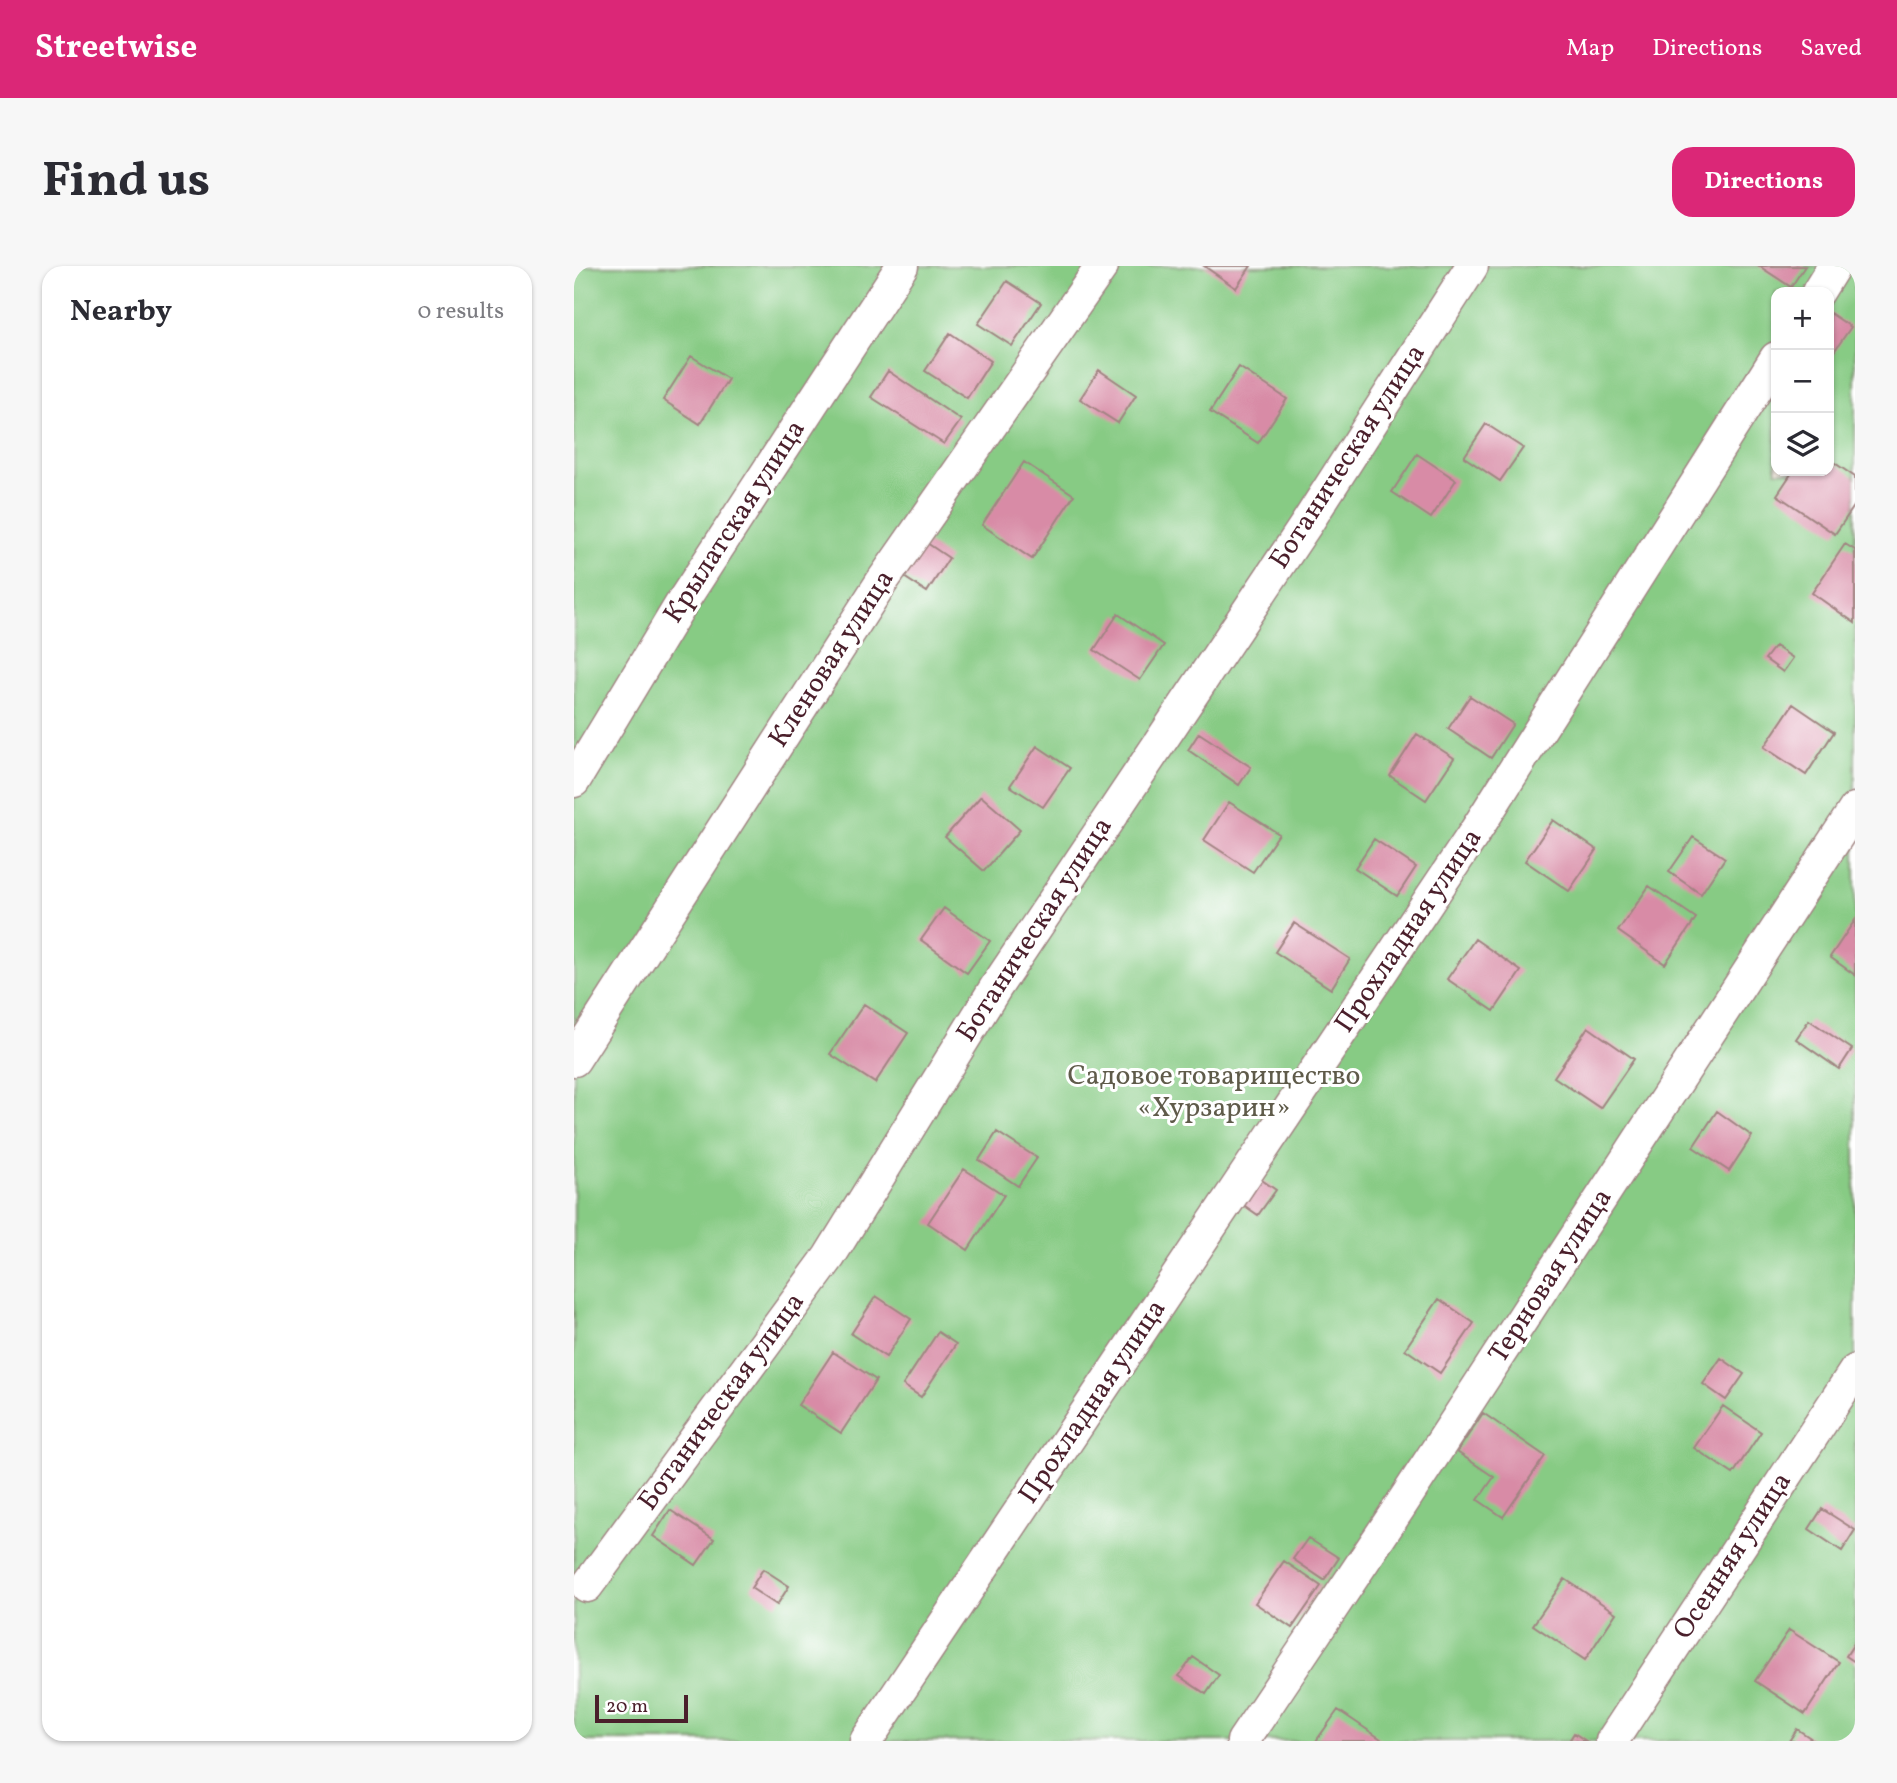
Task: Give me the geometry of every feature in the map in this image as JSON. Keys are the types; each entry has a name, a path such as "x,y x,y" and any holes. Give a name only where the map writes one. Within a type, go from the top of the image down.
{"street":[{"name":"Крылатская улица","path":"574,781 681,604 902,266"},
{"name":"Кленовая улица","path":"574,1060 881,583 1102,266"},
{"name":"Ботаническая улица","path":"587,1586 829,1257 996,987 1307,523 1472,266"},
{"path":"1821,287 1834,266"},
{"name":"Прохладная улица","path":"866,1741 1465,847 1771,366"},
{"name":"Терновая улица","path":"1243,1741 1399,1508 1855,809"},
{"name":"Осенняя улица","path":"1612,1741 1855,1371"}],"green space":[{"name":"Садовое товарищество «Хурзарин»","path":"574,266 1855,266 1855,1741 574,1741"}],"building":[{"path":"1204,266 1251,266 1236,288"},
{"path":"1759,266 1805,266 1791,287"},
{"path":"1007,281 1041,303 1012,346 978,324"},
{"path":"1834,316 1851,327 1834,352"},
{"path":"950,333 991,361 967,398 925,371"},
{"path":"691,356 728,379 700,424 663,400"},
{"path":"1239,367 1287,399 1258,443 1210,412"},
{"path":"1099,370 1136,395 1118,423 1080,399"},
{"path":"888,371 961,420 944,444 871,397"},
{"path":"1486,424 1523,448 1500,481 1464,457"},
{"path":"1417,454 1456,480 1431,518 1392,492"},
{"path":"1024,462 1074,495 1032,559 982,525"},
{"path":"1834,462 1855,477 1855,505 1835,534 1777,495 1790,476 1834,476"},
{"path":"927,543 949,558 927,592 904,577"},
{"path":"1845,544 1855,550 1855,623 1812,593"},
{"path":"1118,614 1164,645 1140,680 1094,650"},
{"path":"1775,646 1793,658 1783,672 1765,659"},
{"path":"1470,696 1513,724 1491,758 1448,729"},
{"path":"1793,704 1834,732 1806,775 1764,747"},
{"path":"1199,733 1251,767 1239,785 1188,750"},
{"path":"1417,734 1454,758 1426,800 1390,776"},
{"path":"1037,746 1070,768 1043,807 1010,786"},
{"path":"981,796 1020,830 984,871 945,837"},
{"path":"1229,802 1279,834 1253,872 1204,840"},
{"path":"1553,820 1597,850 1569,891 1525,861"},
{"path":"1693,837 1725,858 1701,894 1669,872"},
{"path":"1374,839 1416,867 1397,896 1355,868"},
{"path":"1649,886 1696,918 1665,964 1618,931"},
{"path":"944,908 990,941 967,973 921,940"},
{"path":"1855,920 1855,975 1830,957"},
{"path":"1294,923 1350,959 1331,989 1275,952"},
{"path":"1475,939 1521,971 1494,1011 1447,979"},
{"path":"864,1004 908,1033 875,1083 830,1054"},
{"path":"1809,1020 1852,1049 1839,1069 1796,1039"},
{"path":"1588,1027 1634,1059 1600,1108 1554,1077"},
{"path":"1717,1111 1752,1136 1729,1171 1693,1147"},
{"path":"997,1132 1037,1158 1018,1186 979,1160"},
{"path":"964,1169 1004,1195 968,1250 928,1223"},
{"path":"1259,1178 1276,1190 1258,1215 1242,1204"},
{"path":"876,1296 911,1319 886,1357 851,1334"},
{"path":"1439,1299 1474,1323 1440,1373 1405,1349"},
{"path":"938,1332 956,1344 921,1397 903,1385"},
{"path":"833,1352 876,1380 841,1433 798,1405"},
{"path":"1721,1358 1744,1374 1726,1400 1703,1384"},
{"path":"1723,1406 1761,1432 1733,1474 1694,1448"},
{"path":"1483,1413 1545,1456 1503,1517 1478,1500 1494,1477 1457,1452"},
{"path":"1822,1509 1855,1530 1842,1551 1809,1529"},
{"path":"670,1510 714,1539 696,1565 653,1536"},
{"path":"1308,1538 1339,1558 1324,1580 1293,1559"},
{"path":"1284,1561 1321,1586 1292,1628 1255,1603"},
{"path":"763,1569 789,1586 777,1605 751,1588"},
{"path":"1565,1579 1616,1613 1585,1660 1533,1625"},
{"path":"1789,1630 1839,1662 1805,1714 1755,1681"},
{"path":"1855,1642 1855,1662 1846,1656"},
{"path":"1193,1657 1219,1675 1206,1694 1179,1676"},
{"path":"1338,1710 1381,1739 1380,1741 1316,1741"},
{"path":"1797,1729 1815,1741 1789,1741"},
{"path":"1574,1733 1586,1741 1569,1741"}]}
